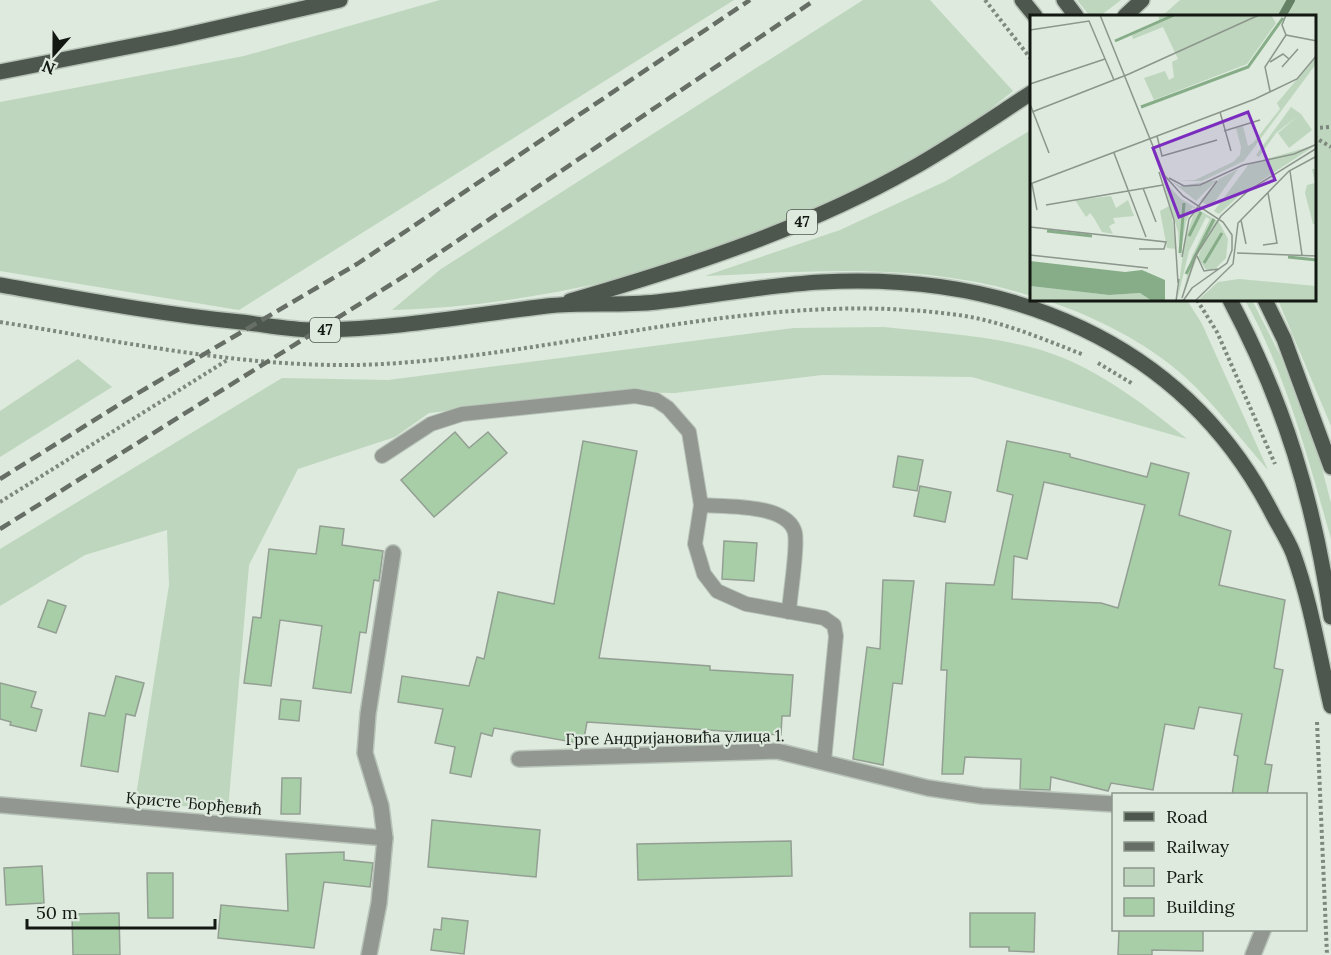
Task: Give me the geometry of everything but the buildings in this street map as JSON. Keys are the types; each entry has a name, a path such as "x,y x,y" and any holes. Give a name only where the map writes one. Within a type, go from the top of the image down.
{"main road":[{"path":"0,72 185,36 340,0"},
{"path":"1022,0 1034,15"},
{"path":"1064,0 1075,15"},
{"path":"1126,15 1142,0"},
{"name":"47","path":"0,285 184,316 316,330 412,325 553,306 658,276 780,232 910,170 1030,94"},
{"path":"553,306 618,306 754,288 825,282 873,283 938,286 985,293 1061,317 1130,353 1174,385 1213,424 1241,460 1292,550 1308,603 1331,706"},
{"path":"1231,302 1259,356 1298,456 1323,558 1331,617"},
{"path":"1266,302 1284,339 1331,467"}],"street":[{"path":"369,955 379,903 385,838 381,806 365,753 368,714 393,553"},
{"name":"Грге Андријановића улица 1.","path":"519,759 777,751 824,761 875,777 928,788 982,796 1112,804"},
{"name":"Кристе Ђорђевић","path":"0,805 385,838"},
{"path":"1253,955 1263,931"}],"lane":[{"path":"382,456 431,424 462,414 646,397 668,408 689,432 701,506 695,544 697,557 717,591 746,604 824,618 834,625 836,636 824,761"},
{"path":"701,506 769,510 788,520 795,534 789,612"}],"path":[{"path":"985,0 1030,58"},
{"path":"1316,128 1331,127"},
{"path":"1316,138 1331,147"},
{"path":"1198,302 1217,332 1276,467"},
{"path":"0,322 230,358 382,364 550,345 661,327 788,311 884,309 960,315 1025,332 1085,356"},
{"path":"0,502 230,358"},
{"path":"1095,362 1135,386"},
{"path":"1316,713 1322,799 1327,955"}],"green space":[{"path":"440,0 734,0 239,310 0,271 0,102 244,56"},
{"path":"863,0 930,0 1013,91 941,149 908,172 790,224 736,244 622,278 565,290 449,307 392,310 441,269"},
{"path":"1077,0 1121,0 1101,15 1089,15"},
{"path":"1180,0 1331,0 1331,426 1279,302 1316,302 1316,15 1163,15"},
{"path":"1030,131 1030,296 991,285 910,273 829,271 705,276 840,230 946,181"},
{"path":"1050,302 1188,302 1202,324 1268,470 1207,399 1170,364 1119,331"},
{"path":"1246,302 1253,302 1281,357 1320,461 1331,503 1331,539 1295,417 1260,328"},
{"path":"884,327 957,334 1030,347 1052,354 1073,362 1113,384 1187,439 972,377 822,375 675,393 612,392 429,413 395,437 298,469 249,565 228,810 135,802 169,585 167,530 85,555 0,606 0,549 282,378 388,380 794,328"},
{"path":"78,359 112,387 0,457 0,411"}],"waterway":[{"path":"1283,15 1291,0"}],"railway":[{"path":"0,479 128,399 357,264 750,0"},
{"path":"0,529 414,270 815,0"}]}
